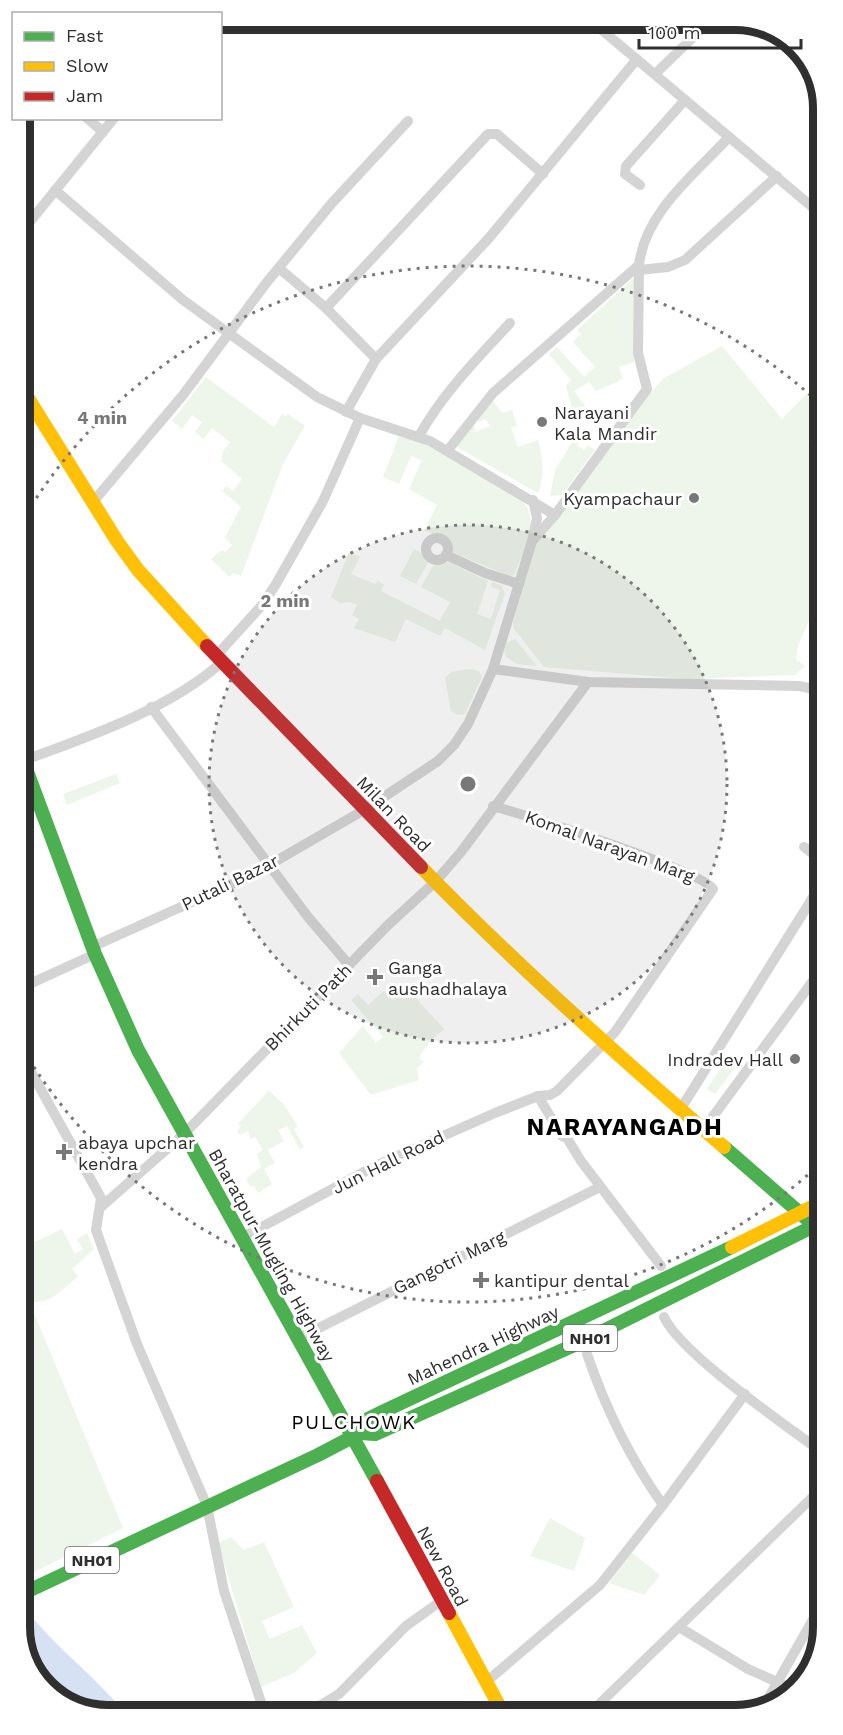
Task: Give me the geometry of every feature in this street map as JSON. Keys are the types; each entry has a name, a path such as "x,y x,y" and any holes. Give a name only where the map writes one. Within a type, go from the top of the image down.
{"main road":[{"name":"Milan Road","path":"30,401 138,570 219,659 435,882 604,1044 813,1222"},
{"name":"Bharatpur-Mugling Highway","path":"30,779 94,951 138,1050 299,1338 356,1435"},
{"name":"Mahendra Highway","path":"356,1435 368,1419 382,1412 670,1278 813,1206"},
{"name":"Mahendra Highway","path":"30,1590 356,1435 375,1434 580,1342 813,1229"},
{"name":"New Road","path":"356,1435 441,1601 498,1705"}],"street":[{"path":"602,30 813,207"},
{"path":"655,74 701,30"},
{"path":"345,412 376,359 489,238 637,59"},
{"path":"640,185 625,174 626,166 685,100"},
{"path":"89,120 103,132"},
{"path":"30,221 112,120"},
{"path":"93,502 169,413 228,334 333,203 408,120"},
{"path":"326,308 488,134 497,134 543,174"},
{"path":"532,541 555,515 647,389 638,353 640,253 653,220 729,137"},
{"path":"448,450 494,393 639,268 668,267 685,260 777,176"},
{"path":"55,190 183,300 285,376 345,412 419,436 448,450 555,515"},
{"path":"280,269 326,308 376,359"},
{"path":"419,436 434,410 454,385 510,324"},
{"path":"30,757 95,734 151,707 182,690 219,659 276,584 322,501 360,418"},
{"path":"532,541 537,518 533,500"},
{"name":"Putali Bazar","path":"30,983 270,865 364,810 438,761 454,745 468,724 493,669 532,541"},
{"path":"446,555 485,573 519,584"},
{"path":"493,669 588,682 799,686 813,689"},
{"name":"Bhirkuti Path","path":"101,1207 184,1134 387,925 435,882 461,852 493,806 588,682"},
{"path":"151,707 349,965"},
{"name":"Komal Narayan Marg","path":"493,806 648,858 711,884 713,889 677,944 604,1044"},
{"path":"804,847 813,854"},
{"path":"680,1110 813,897"},
{"path":"703,1130 813,981"},
{"name":"Jun Hall Road","path":"243,1237 377,1166 538,1096 550,1095 557,1091 604,1044"},
{"path":"30,1070 101,1198 96,1230 122,1304 207,1506 224,1591 262,1705"},
{"path":"538,1096 562,1136 567,1138 600,1187 661,1266"},
{"name":"Gangotri Marg","path":"299,1338 600,1187"},
{"path":"664,1317 671,1330 745,1394 813,1445"},
{"path":"587,1354 624,1441 643,1477 663,1505"},
{"path":"486,1682 600,1585 663,1505 745,1394"},
{"path":"598,1705 813,1497"},
{"path":"321,1705 339,1694 406,1626 441,1601"},
{"path":"769,1697 813,1620"},
{"path":"679,1627 722,1655 785,1686"}],"shaded area":[{"path":"636,276 634,362 619,367 623,379 596,391 589,382 574,391 585,406 578,419 575,420 566,386 571,380 549,354 557,347 584,377 595,367 573,342 581,334 577,330"},
{"name":"Kyampachaur","path":"722,346 782,419 813,387 813,436 808,442 813,447 813,612 798,646 796,659 805,666 795,675 688,679 544,667 514,629 513,622 536,543 644,400 664,378"},
{"path":"206,377 274,427 282,414 286,416 288,414 305,426 283,464 241,576 233,573 229,577 211,559 222,550 225,552 232,545 225,537 241,507 222,491 226,486 233,491 242,479 221,461 223,451 230,442 212,428 204,439 195,432 202,422 192,415 182,429 172,421"},
{"path":"493,401 502,413 512,410 517,425 511,428 518,447 538,440 542,480 538,493 455,446 473,424 476,432 490,426 486,419 478,422 477,419"},
{"path":"399,436 420,441 521,500 530,516 530,526 526,546 514,575 509,576 452,552 448,538 424,531 437,505 409,489 422,460 411,456 399,484 383,477"},
{"path":"576,436 581,440 577,445 584,450 588,445 595,450 562,495 550,496 555,470"},
{"path":"414,549 421,553 428,563 416,584 400,576"},
{"path":"349,552 360,557 351,574 375,584 378,581 384,584 381,591 440,621 450,602 421,587 433,566 448,562 488,581 477,614 491,619 500,590 491,587 492,582 501,585 505,593 485,650 445,628 440,636 406,619 395,642 354,628 359,619 352,615 357,605 350,602 340,603 331,597"},
{"path":"515,639 537,666 517,664 506,657 504,650 506,643"},
{"path":"469,669 479,671 482,677 465,714 458,715 451,711 445,678 451,672"},
{"path":"116,774 120,783 67,805 63,794"},
{"path":"403,984 444,1029 431,1040 419,1057 424,1062 417,1068 419,1080 371,1095 339,1053 363,1026 376,1043 383,1037 351,1000 358,994 368,1005 384,991 393,1000 401,993 398,989"},
{"path":"730,1054 741,1060 715,1094 707,1089"},
{"path":"269,1090 284,1105 298,1127 294,1129 304,1147 300,1150 287,1126 278,1130 284,1141 268,1150 275,1163 264,1169 272,1184 258,1193 254,1186 250,1187 246,1179 261,1167 257,1154 263,1150 255,1137 251,1139 248,1131 239,1135 237,1131 241,1126 238,1124"},
{"path":"62,1229 75,1254 83,1249 77,1239 87,1233 94,1249 72,1269 78,1276 50,1299 37,1302 30,1301 30,1244"},
{"path":"30,1303 123,1528 30,1574"},
{"path":"550,1518 585,1538 574,1571 530,1556"},
{"path":"231,1537 244,1550 264,1542 294,1607 262,1621 270,1639 302,1625 317,1653 294,1673 261,1687 218,1543"},
{"path":"631,1552 660,1575 644,1595 609,1583"}],"water":[{"path":"30,1615 50,1637 118,1705 103,1705 78,1699 53,1682 36,1657 32,1642"}],"traffic: fast":[{"path":"30,779 95,954 138,1050 377,1481"},
{"path":"724,1147 808,1220"},
{"path":"360,1433 375,1434 581,1342 813,1226"},
{"path":"30,1590 318,1455 360,1433 368,1419 382,1412 732,1247"}],"traffic: slow":[{"path":"30,401 117,541 138,570 207,646"},
{"path":"421,867 569,1010 724,1147"},
{"path":"732,1247 813,1206"},
{"path":"449,1613 499,1705"}],"traffic: jam":[{"path":"207,646 421,867"},
{"path":"377,1481 449,1613"}],"place":[{"name":"Narayani Kala Mandir","path":"542,422"},
{"name":"Kyampachaur","path":"694,498"},
{"name":"Ganga aushadhalaya","path":"375,977"},
{"name":"Indradev Hall","path":"795,1059"},
{"name":"abaya upchar kendra","path":"64,1152"},
{"name":"kantipur dental","path":"481,1280"}],"district":[{"name":"NARAYANGADH","path":"625,1127"},
{"name":"PULCHOWK","path":"354,1422"}]}
